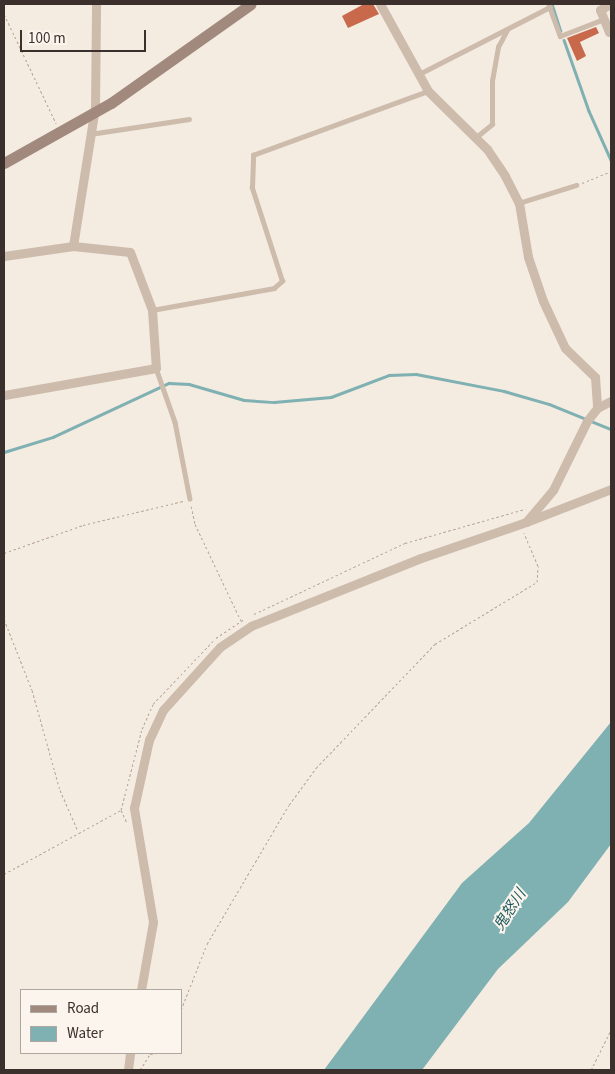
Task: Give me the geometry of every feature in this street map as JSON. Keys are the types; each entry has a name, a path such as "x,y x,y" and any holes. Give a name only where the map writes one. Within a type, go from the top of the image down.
{"main road":[{"path":"4,163 94,114 250,4"}],"street":[{"path":"73,246 94,114 96,4"},
{"path":"380,4 428,91 496,160 519,203 528,257 542,302 565,348 595,377 597,408"},
{"path":"609,32 600,10 610,4"},
{"path":"4,256 73,246 130,252 152,310 156,368 4,395"},
{"path":"525,526 554,490 587,421 597,408 611,401"},
{"path":"141,989 153,922 134,808 149,740 163,710 220,647 260,623 421,558 525,526 611,489"},
{"path":"128,1070 130,1054"}],"lane":[{"path":"418,75 549,5 560,36 604,19"},
{"path":"475,138 492,124 492,80 498,47 509,27"},
{"path":"152,310 274,288 282,281 252,188 253,156 428,91"},
{"path":"90,134 190,119"},
{"path":"519,203 576,185"},
{"path":"156,368 175,422 190,499"}],"path":[{"path":"4,14 60,133"},
{"path":"576,185 611,171"},
{"path":"4,553 83,526 190,499 195,524 241,621"},
{"path":"138,841 121,810 142,729 153,704 205,648 241,621 405,543 488,518 538,509"},
{"path":"182,1007 207,944 289,805 316,768 435,644 537,582 538,566 524,536 525,526"},
{"path":"4,619 32,690 58,782 78,831"},
{"path":"4,874 78,831 121,810"},
{"path":"591,1070 611,1030"},
{"path":"140,1070 150,1054"}],"water":[{"name":"鬼怒川","path":"611,722 611,844 568,902 498,969 422,1070 324,1070 462,883 529,823"}],"building":[{"path":"364,4 373,4 379,14 348,28 342,16"},
{"path":"596,27 599,33 580,42 586,56 577,61 567,38"}],"waterway":[{"path":"552,4 561,31"},
{"path":"564,40 589,111 611,160"},
{"path":"4,452 53,437 169,383 189,384 244,400 274,402 331,397 389,375 416,374 504,391 549,404 611,429"}]}
